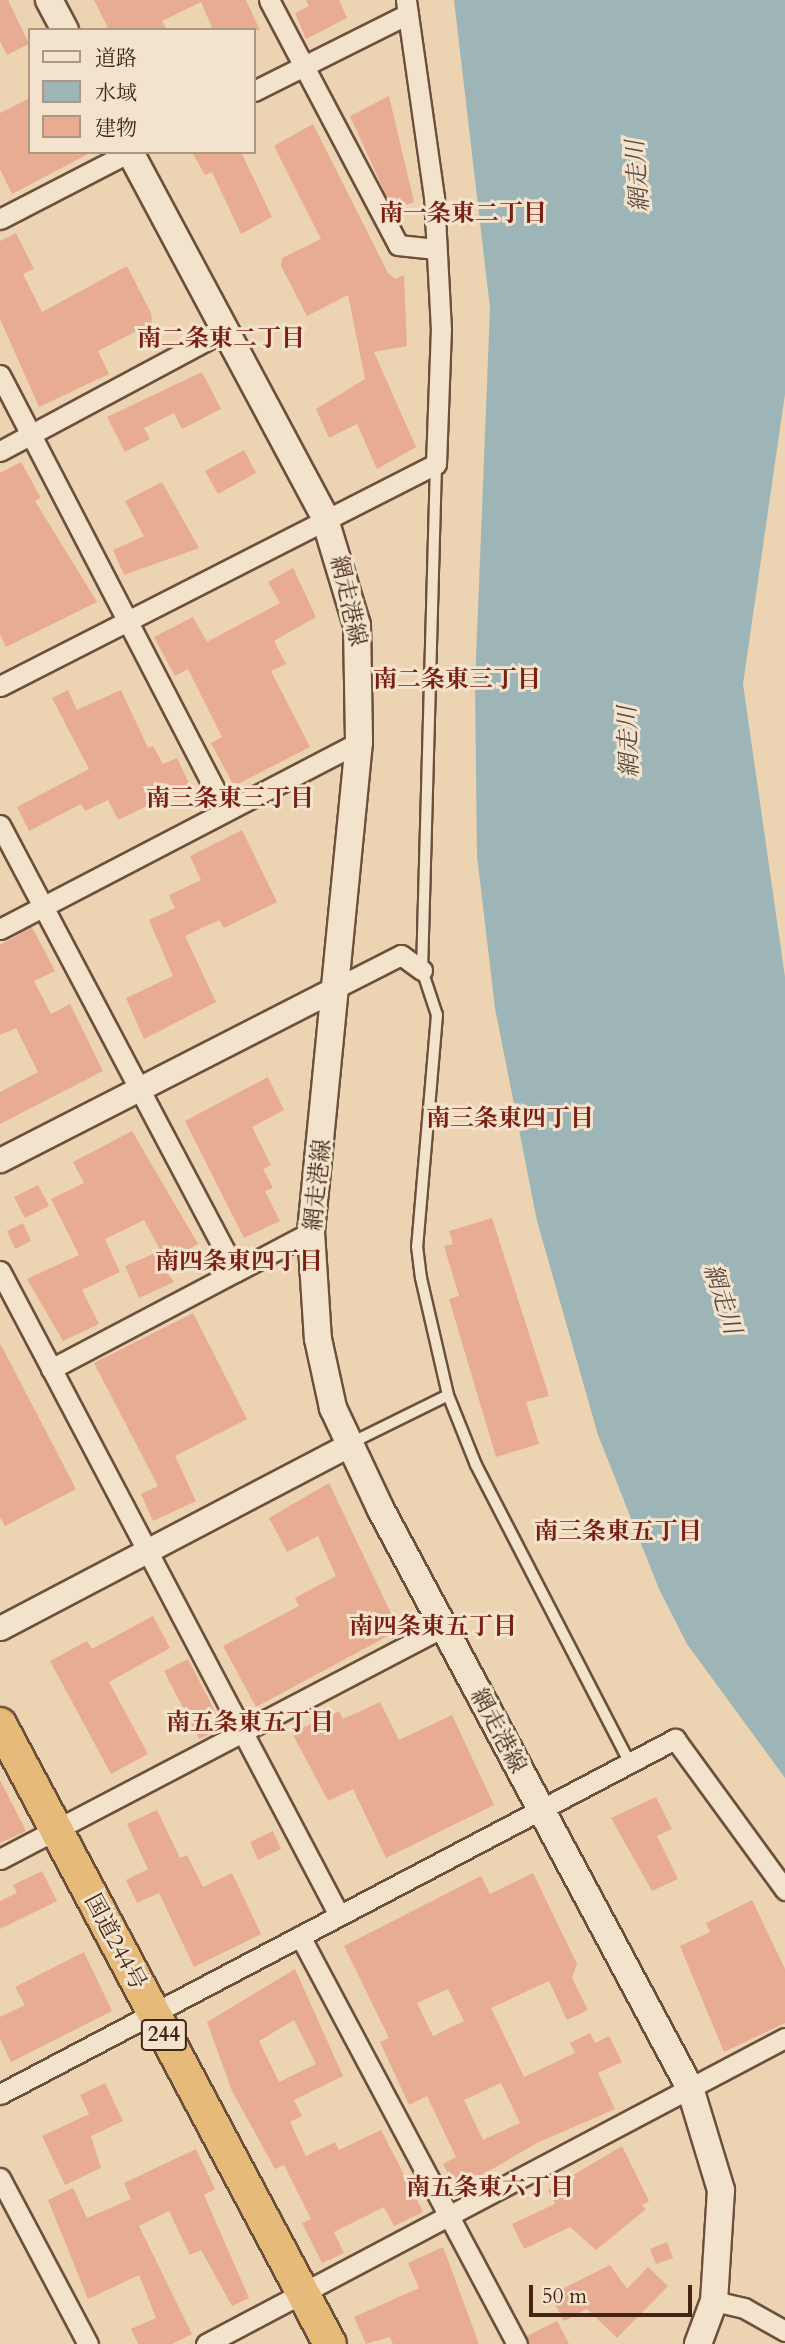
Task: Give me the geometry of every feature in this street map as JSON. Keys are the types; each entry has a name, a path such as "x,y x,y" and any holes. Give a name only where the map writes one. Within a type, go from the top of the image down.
{"highway":[{"name":"国道244号","path":"0,1724 330,2344"}],"main road":[{"path":"49,0 64,28"},
{"name":"網走港線","path":"131,154 324,516 357,625 359,742 311,1232 318,1339 348,1445 690,2088 721,2190 714,2301 698,2344"}],"street":[{"path":"269,0 398,245 436,249"},
{"path":"0,686 324,516 436,464 436,249 407,7 256,90"},
{"path":"0,219 126,154"},
{"path":"0,450 226,330"},
{"path":"0,374 226,811"},
{"path":"0,929 359,742"},
{"path":"0,825 236,1272"},
{"path":"0,1160 401,956 422,970"},
{"path":"51,1369 311,1232"},
{"path":"0,1272 339,1915"},
{"path":"0,1628 348,1445"},
{"path":"0,1859 443,1627"},
{"path":"0,2094 540,1810 631,1765 675,1739 785,1890"},
{"path":"300,1936 517,2344"},
{"path":"206,2344 785,2038"},
{"path":"0,2178 88,2344"},
{"path":"714,2301 744,2308 785,2331"}],"lane":[{"path":"436,464 422,970 436,1002 437,1026 417,1247 447,1395 511,1538 631,1765"},
{"path":"348,1445 447,1395"}],"water":[{"name":"網走川","path":"454,0 785,0 785,394 743,684 785,977 785,1778 687,1644 659,1589 598,1435 537,1221 495,1008 477,856 475,684 490,308"}],"building":[{"path":"0,0 8,0 28,44 7,55 0,41"},
{"path":"94,0 246,0 260,30 212,28 201,2 162,21 166,28 108,28"},
{"path":"306,0 339,0 347,18 306,39 295,13 309,6"},
{"path":"389,96 414,202 393,210 350,116"},
{"path":"28,99 28,154 88,154 12,194 0,169 0,113"},
{"path":"313,124 388,273 395,279 404,275 407,346 374,352 416,447 377,469 357,424 329,438 316,409 365,379 348,295 307,316 281,266 282,258 321,239 274,146"},
{"path":"193,154 242,154 272,217 241,234 212,172 205,175"},
{"path":"16,233 34,269 23,274 42,312 127,266 151,313 152,323 98,351 109,374 39,407 0,319 0,241"},
{"path":"202,372 221,409 182,429 174,413 144,428 150,439 125,452 107,417"},
{"path":"244,450 256,473 218,494 205,471"},
{"path":"21,462 41,498 35,501 97,602 6,647 0,634 0,473"},
{"path":"162,482 199,548 124,575 113,550 144,536 125,501"},
{"path":"293,568 316,617 274,641 286,664 271,671 310,747 234,786 211,743 222,737 188,669 175,676 154,637 193,617 207,642 280,603 268,582"},
{"path":"68,690 77,710 121,690 148,748 153,746 163,764 177,758 190,785 118,820 108,800 85,811 81,804 29,831 17,807 89,769 52,698"},
{"path":"242,830 277,902 224,928 219,920 185,936 216,1002 144,1039 126,998 173,976 149,920 175,908 169,895 201,880 190,856"},
{"path":"32,927 55,971 34,981 51,1014 70,1004 103,1071 0,1124 0,1092 38,1072 16,1028 0,1035 0,945"},
{"path":"268,1077 284,1110 252,1127 271,1165 263,1169 273,1188 265,1191 280,1221 244,1238 185,1121"},
{"path":"132,1131 198,1244 166,1261 144,1220 105,1239 120,1272 82,1290 99,1324 63,1341 27,1279 79,1255 51,1199 84,1183 73,1162"},
{"path":"38,1185 49,1206 25,1218 14,1197"},
{"path":"492,1218 549,1396 526,1402 539,1444 496,1457 449,1299 459,1296 444,1246 453,1244 449,1231"},
{"path":"23,1223 31,1241 15,1249 7,1231"},
{"path":"153,1254 174,1282 139,1298 125,1266"},
{"path":"193,1313 247,1419 175,1456 196,1501 153,1521 141,1494 158,1486 94,1363"},
{"path":"0,1343 76,1489 5,1526 0,1517"},
{"path":"329,1483 399,1630 256,1707 223,1646 299,1606 295,1598 336,1576 318,1536 287,1552 269,1518"},
{"path":"153,1616 170,1648 109,1682 148,1754 111,1774 50,1661 87,1641 92,1649"},
{"path":"188,1659 223,1727 199,1739 164,1671"},
{"path":"380,1702 399,1740 452,1715 494,1805 386,1858 353,1789 328,1801 292,1733 339,1711 343,1719"},
{"path":"0,1780 26,1831 0,1843"},
{"path":"656,1797 672,1829 657,1836 678,1879 652,1891 611,1818"},
{"path":"157,1810 180,1858 187,1855 203,1887 232,1873 261,1934 194,1967 159,1893 137,1903 126,1880 148,1869 127,1824"},
{"path":"273,1831 281,1849 258,1860 250,1842"},
{"path":"42,1871 57,1901 0,1929 0,1901 17,1893 13,1885"},
{"path":"533,1873 577,1964 572,1978 588,2010 567,2020 549,1981 491,2008 524,2077 575,2053 570,2043 590,2033 595,2043 609,2036 622,2062 598,2073 615,2109 537,2143 456,2190 443,2164 456,2157 427,2096 409,2105 380,2042 389,2038 344,1946 481,1876 490,1894","holes":["448,1989 464,2021 433,2036 417,2003","501,2083 520,2123 483,2140 464,2100"]},
{"path":"752,1900 785,1969 785,2023 724,2052 680,1946 710,1932 706,1923"},
{"path":"84,1952 112,2011 11,2062 0,2039 0,2017 25,2005 15,1987"},
{"path":"295,1969 343,2076 294,2100 302,2116 290,2122 306,2156 335,2142 339,2150 381,2130 423,2212 394,2226 384,2207 334,2232 344,2253 322,2263 302,2223 311,2219 284,2165 275,2169 232,2091 207,2022","holes":["294,2020 316,2064 279,2082 259,2041"]},
{"path":"105,2083 123,2121 91,2136 101,2168 65,2185 42,2136 89,2114 80,2095"},
{"path":"622,2146 649,2201 642,2205 646,2209 596,2250 570,2227 524,2249 512,2224 555,2204 548,2190"},
{"path":"196,2149 215,2189 204,2195 249,2298 232,2306 201,2250 190,2255 169,2211 139,2226 192,2334 172,2344 138,2344 131,2329 156,2318 139,2275 88,2299 48,2200 73,2188 87,2218 131,2199 124,2183"},
{"path":"667,2242 673,2258 656,2264 650,2249"},
{"path":"443,2247 479,2344 393,2344 390,2337 366,2344 354,2317 419,2288 408,2263"},
{"path":"610,2265 627,2289 648,2267 668,2286 617,2338 587,2309 564,2321 550,2295"},
{"path":"557,2321 569,2344 529,2344 527,2336"}],"district":[{"name":"南一条東二丁目","path":"463,214"},
{"name":"南二条東二丁目","path":"221,339"},
{"name":"南二条東三丁目","path":"457,680"},
{"name":"南三条東三丁目","path":"230,799"},
{"name":"南三条東四丁目","path":"510,1119"},
{"name":"南四条東四丁目","path":"239,1262"},
{"name":"南三条東五丁目","path":"618,1532"},
{"name":"南四条東五丁目","path":"433,1627"},
{"name":"南五条東五丁目","path":"250,1723"},
{"name":"南五条東六丁目","path":"490,2188"}]}
